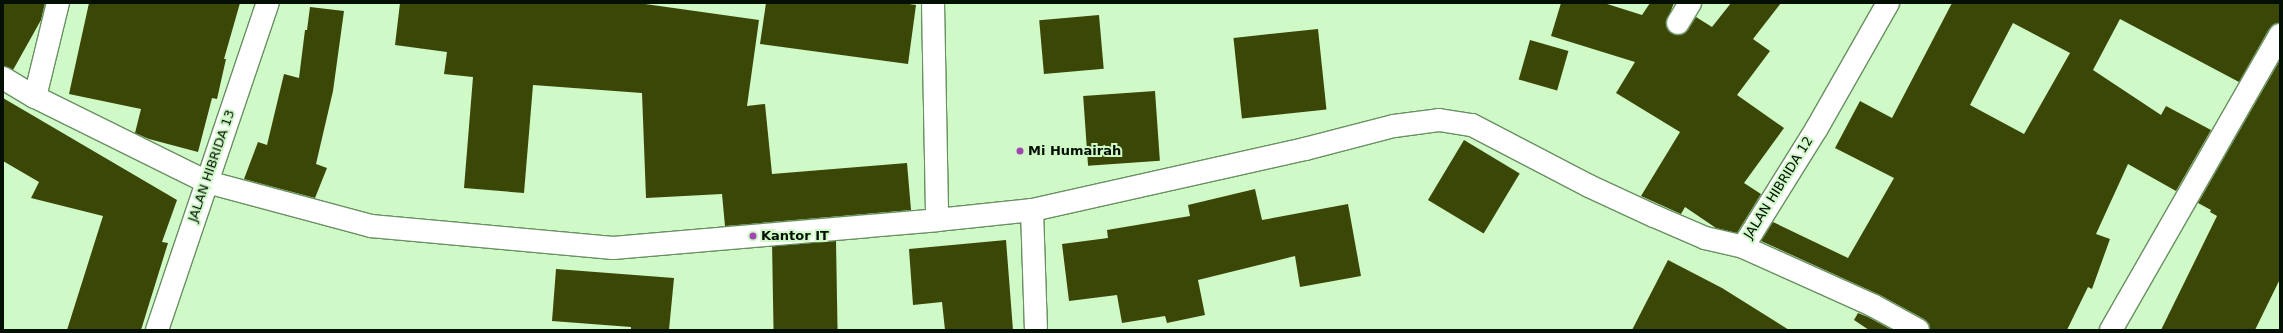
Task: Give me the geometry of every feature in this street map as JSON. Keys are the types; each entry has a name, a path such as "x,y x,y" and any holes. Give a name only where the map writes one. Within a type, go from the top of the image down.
{"street":[{"path":"35,97 58,3"},
{"name":"JALAN HIBRIDA 13","path":"157,330 268,3"},
{"path":"933,3 938,220"},
{"path":"1678,23 1690,3"},
{"name":"JALAN HIBRIDA 12","path":"1888,3 1817,128 1743,247 1874,306 1918,330"},
{"path":"2111,330 2280,35"},
{"path":"3,78 35,97 207,182 371,226 613,248 938,220 1032,210 1305,149 1394,126 1439,120 1472,125 1588,186 1654,216 1705,238 1743,247"},
{"path":"1032,210 1036,330"}],"building":[{"path":"3,3 45,3 41,20 13,70 3,66"},
{"path":"89,3 240,3 224,59 226,59 217,99 212,98 198,152 149,139 135,133 141,109 69,94"},
{"path":"400,3 638,3 759,20 747,106 765,104 772,174 907,163 911,210 725,226 722,194 646,198 642,93 533,85 524,193 464,188 473,77 444,74 447,52 395,45"},
{"path":"766,3 902,3 916,5 908,64 760,44"},
{"path":"1561,3 1604,3 1642,15 1650,3 1674,3 1666,23 1671,33 1678,35 1688,30 1696,17 1712,27 1731,3 1781,3 1753,39 1770,51 1737,95 1784,128 1744,183 1761,194 1737,233 1716,228 1685,207 1681,214 1641,196 1680,132 1616,93 1635,62 1551,36"},
{"path":"1952,3 2280,3 2280,23 2274,24 2269,29 2239,82 2120,19 2093,70 2161,115 2166,106 2211,130 2176,191 2128,164 2096,234 2110,239 2092,289 2088,287 2067,330 1930,330 1929,324 1924,319 1880,295 1761,241 1773,222 1848,258 1894,178 1835,148 1860,101 1892,118","holes":["2013,23 2070,53 2024,134 1970,105"]},
{"path":"310,7 344,11 333,91 316,164 327,168 315,198 244,179 258,142 267,145 284,74 299,78 305,30 307,30"},
{"path":"1099,15 1104,69 1044,74 1039,20"},
{"path":"1318,29 1326,110 1242,118 1233,38"},
{"path":"1530,40 1568,51 1557,90 1519,79"},
{"path":"2280,60 2280,279 2255,330 2161,330 2217,216 2210,212 2211,210 2198,203"},
{"path":"1155,91 1160,161 1088,166 1083,96"},
{"path":"3,98 177,200 162,242 168,243 141,330 67,330 103,216 31,198 39,182 3,161"},
{"path":"1464,140 1520,173 1484,233 1428,200"},
{"path":"1255,189 1262,220 1348,204 1361,276 1300,287 1295,256 1198,280 1205,315 1167,323 1165,316 1122,323 1117,295 1069,301 1062,244 1108,238 1107,230 1190,216 1188,205"},
{"path":"1006,240 1013,330 945,330 942,302 913,305 909,249"},
{"path":"836,241 838,330 774,330 772,242"},
{"path":"1668,260 1722,288 1789,330 1632,330"},
{"path":"556,269 674,278 669,330 631,330 631,327 552,321"},
{"path":"1858,313 1892,330 1869,330 1854,320"}],"place":[{"name":"Mi Humairah","path":"1020,151"},
{"name":"Kantor IT","path":"753,236"}]}
